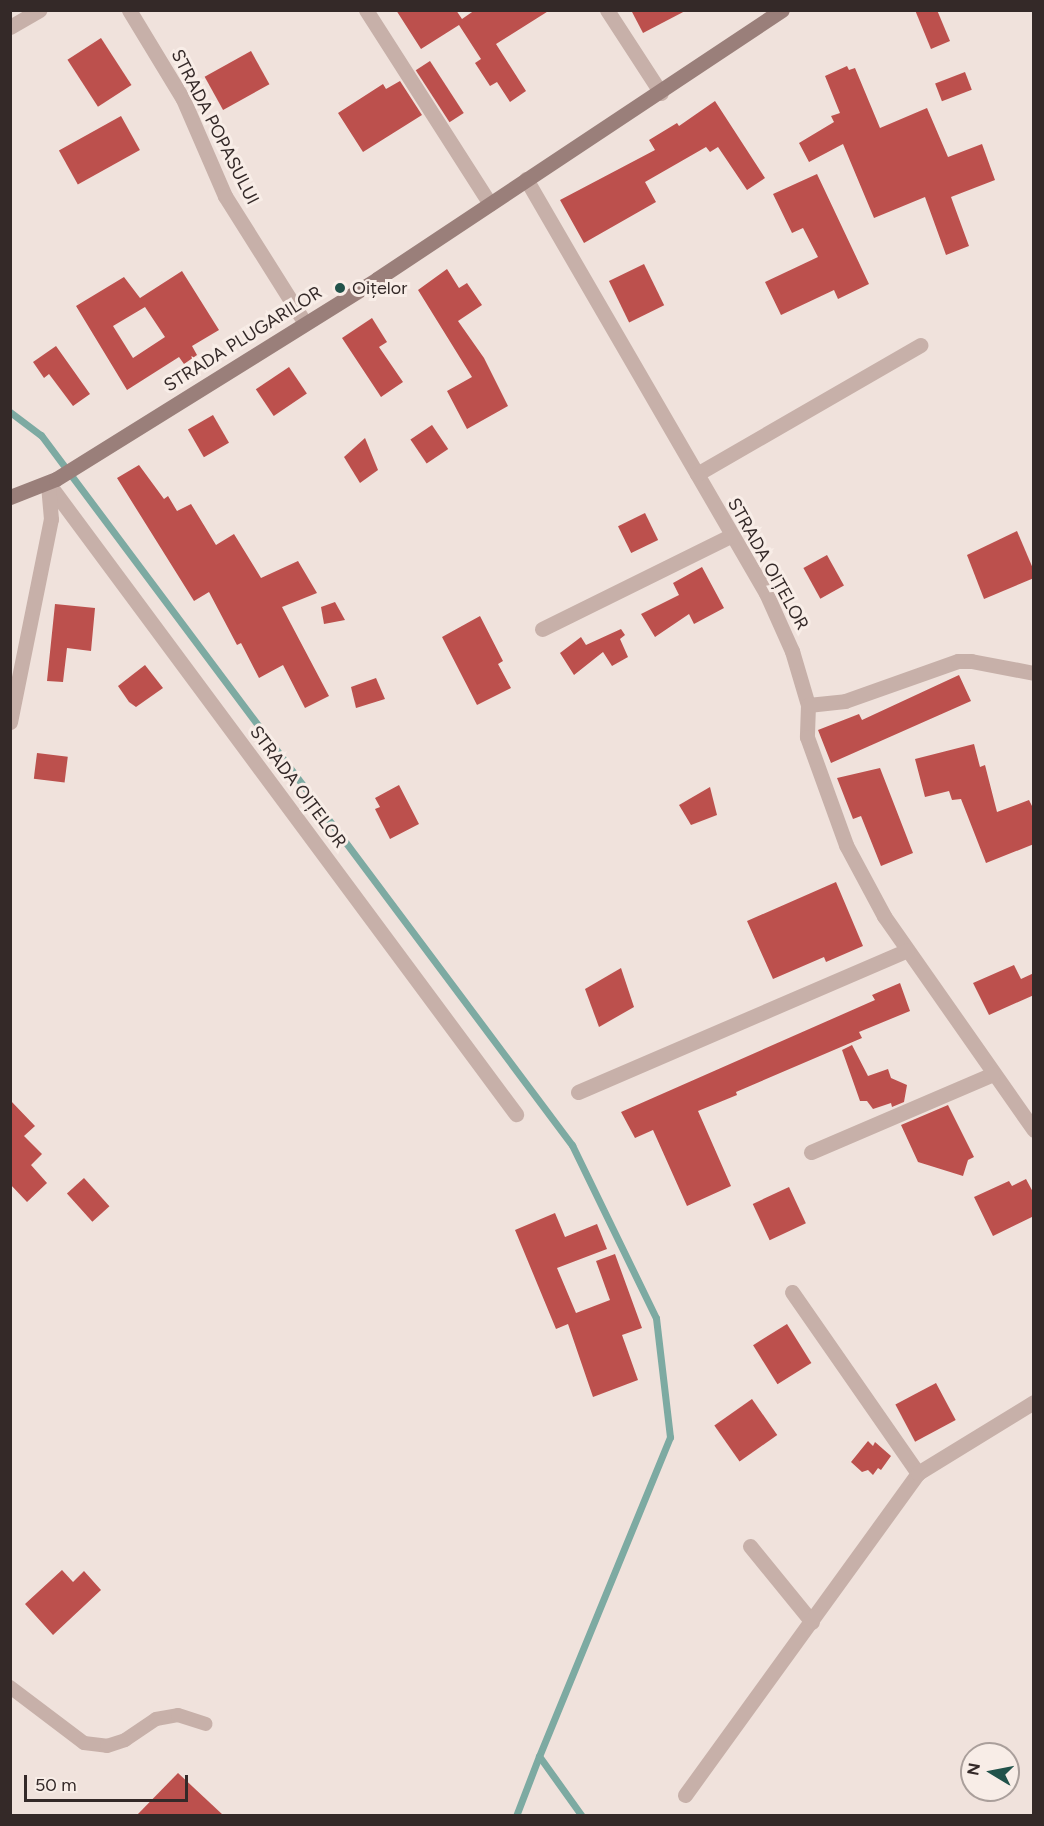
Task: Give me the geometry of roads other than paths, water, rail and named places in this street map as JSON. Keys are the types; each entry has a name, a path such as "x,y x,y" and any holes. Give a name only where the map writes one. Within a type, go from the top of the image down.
{"street":[{"path":"10,27 39,10"},
{"name":"STRADA POPASULUI","path":"129,10 183,99 225,196 304,323"},
{"path":"366,10 490,204"},
{"path":"607,10 661,93"},
{"name":"STRADA PLUGARILOR","path":"10,497 52,481 88,460 433,243 526,179 661,93 782,10"},
{"name":"STRADA OIȚELOR","path":"526,179 697,474 730,536 765,593 788,641 808,705 807,737 846,845 884,916 1034,1130"},
{"path":"697,474 920,345"},
{"path":"10,722 51,519 52,481"},
{"name":"STRADA OIȚELOR","path":"52,481 516,1114"},
{"path":"542,628 730,536"},
{"path":"808,705 845,700 958,661 971,661 1034,673"},
{"path":"578,1092 907,950"},
{"path":"811,1152 993,1074"},
{"path":"792,1292 918,1473"},
{"path":"685,1795 918,1473 1034,1402"},
{"path":"750,1546 812,1622"}],"lane":[{"path":"10,1688 84,1743 107,1746 156,1719 178,1715 206,1724"}],"waterway":[{"path":"10,412 41,435 572,1145 656,1318 670,1437 539,1756 582,1816"},
{"path":"516,1816 539,1756"}],"place":[{"name":"Oițelor","path":"340,288"}]}
